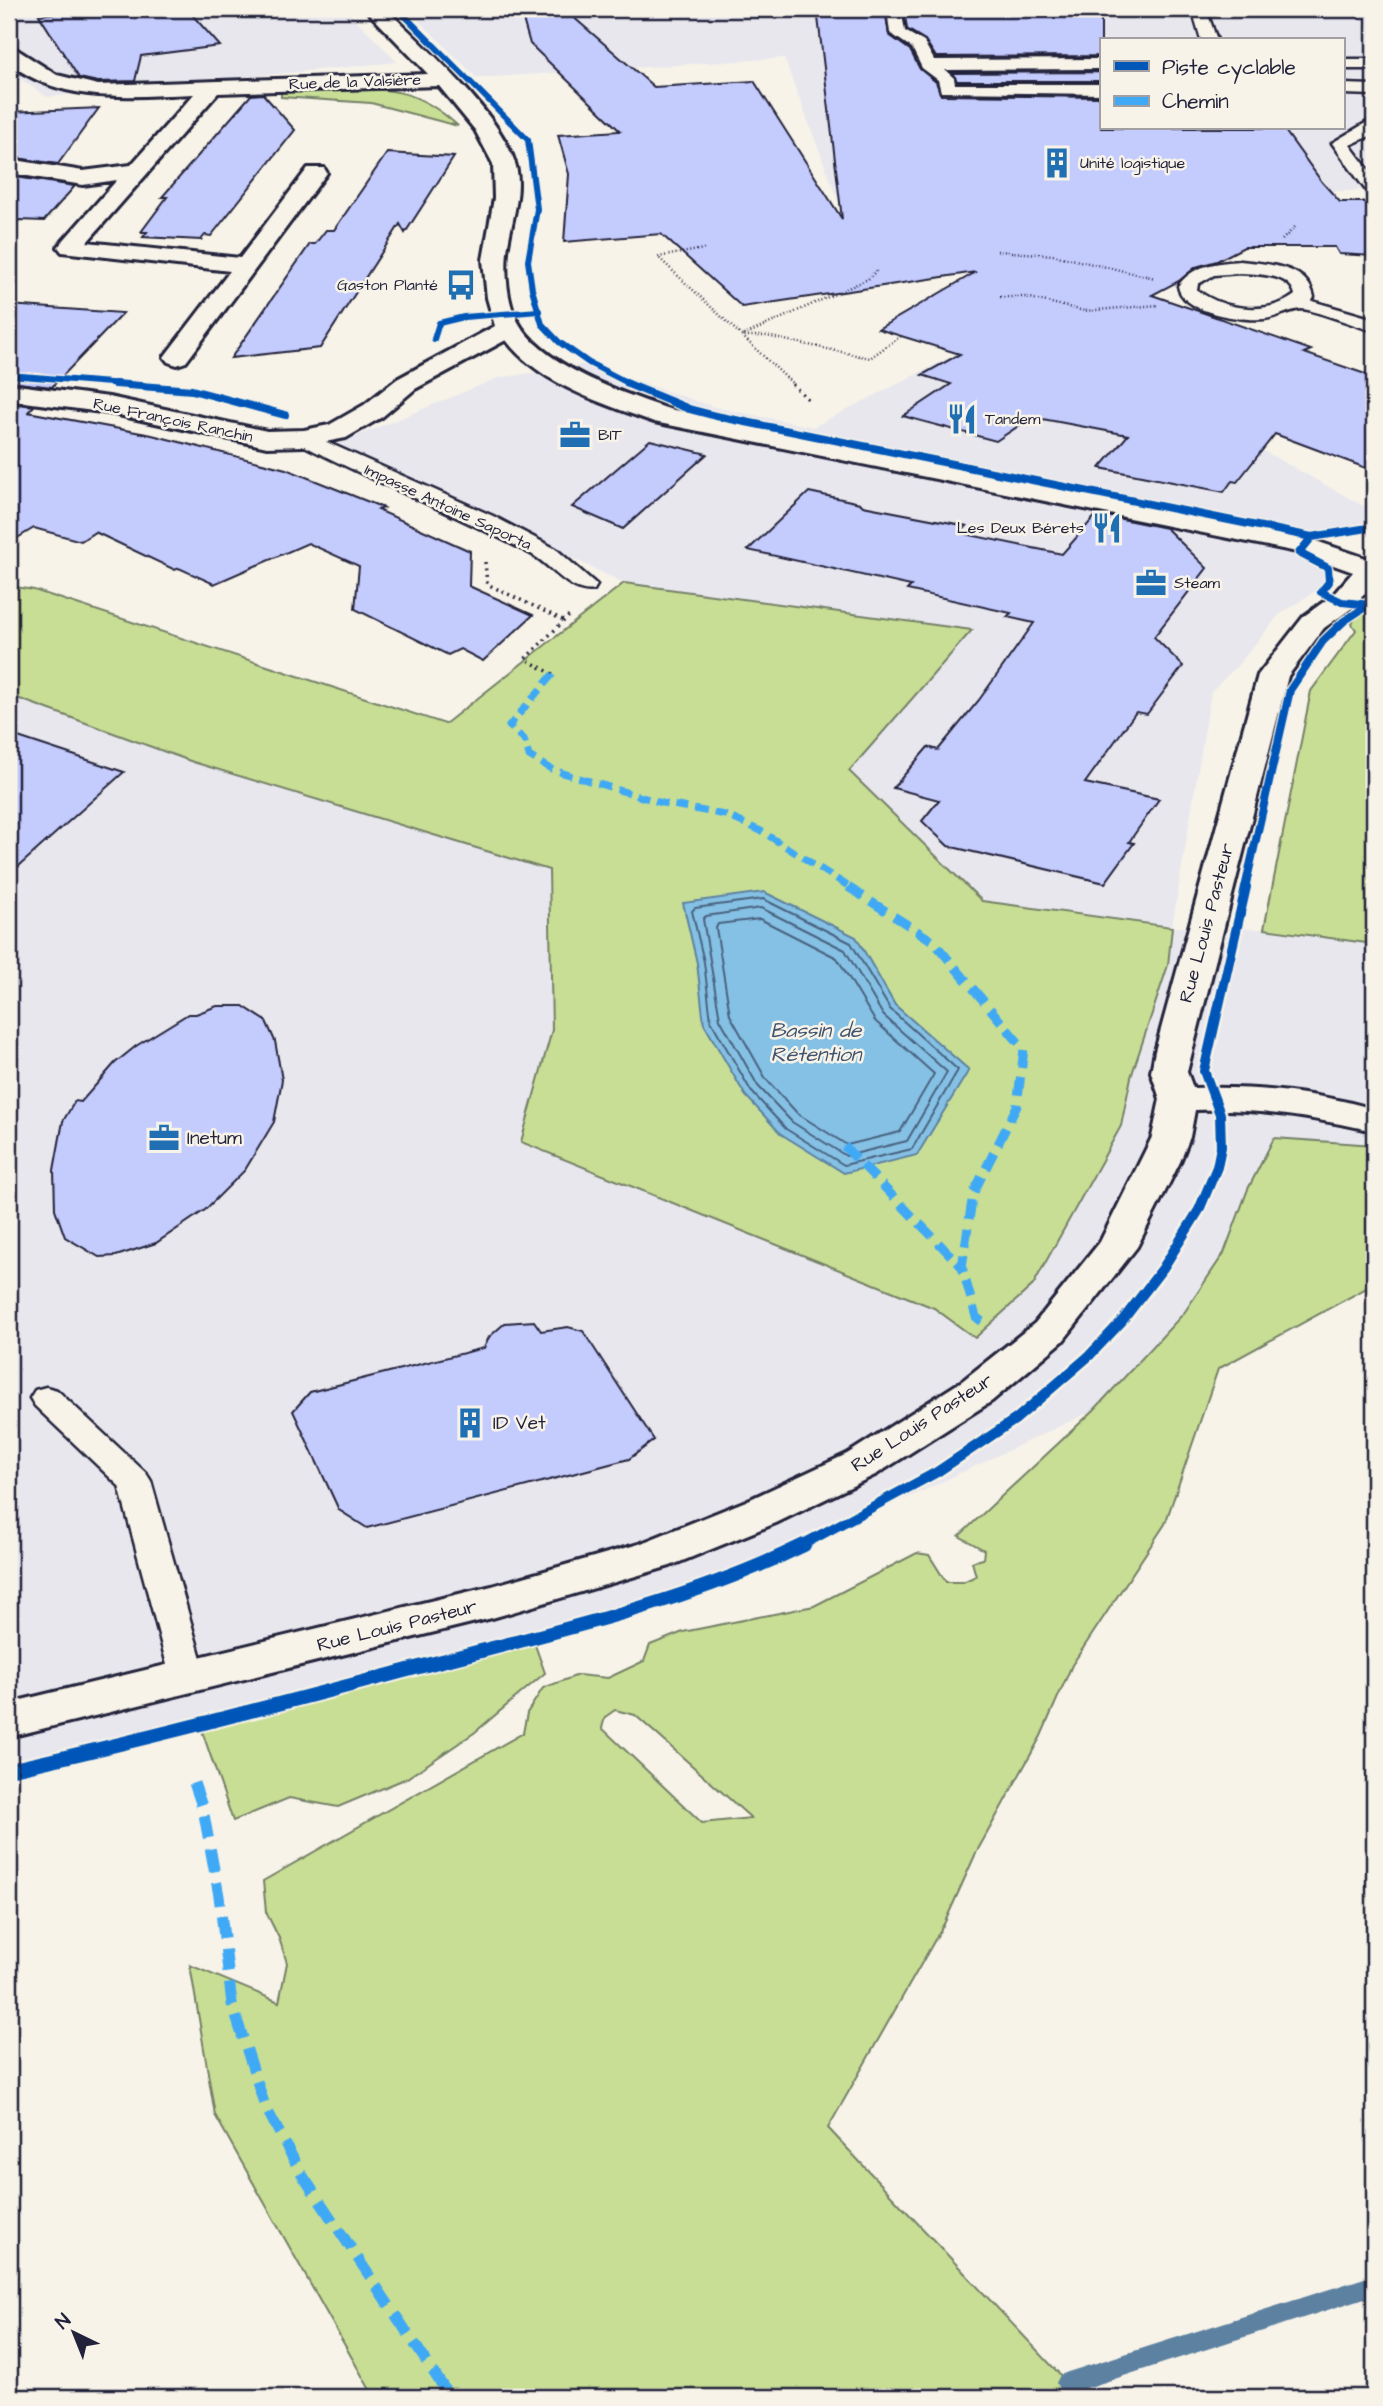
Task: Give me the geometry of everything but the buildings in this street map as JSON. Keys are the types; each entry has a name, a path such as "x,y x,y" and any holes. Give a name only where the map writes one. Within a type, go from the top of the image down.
{"street":[{"path":"374,9 442,80"},
{"name":"Rue de la Valsière","path":"9,53 39,77 74,87 125,92 442,80 485,129 503,164 504,205 495,257 500,303 518,353 619,401 663,416 1304,545 1366,573"},
{"path":"211,88 70,247 246,266"},
{"path":"9,166 83,178 133,178"},
{"path":"177,357 316,173"},
{"name":"Rue François Ranchin","path":"9,392 109,405 267,439 304,438 337,432 373,411 405,384 510,328"},
{"name":"Rue François Ranchin","path":"373,411 432,396 469,378"},
{"name":"Rue Louis Pasteur","path":"9,1720 492,1602 654,1555 761,1513 862,1464 977,1391 1049,1332 1117,1247 1161,1163 1171,1137 1178,1099 1170,1072 1173,1051 1273,675 1314,622 1366,573"},
{"path":"1178,1099 1224,1098 1311,1106 1374,1120"}],"lane":[{"path":"894,9 898,33 918,45 928,65 946,78 947,89 1100,89"},
{"path":"1199,9 1208,38"},
{"path":"928,65 1100,64"},
{"path":"1344,64 1374,64"},
{"path":"1344,89 1374,90"},
{"path":"1371,185 1340,143 1368,130 1374,123"},
{"path":"1256,268 1282,274 1300,283 1305,290 1305,297 1300,303 1274,312 1247,313 1220,309 1190,292 1190,279 1210,270 1256,268"},
{"path":"1300,303 1374,325"},
{"name":"Impasse Antoine Saporta","path":"304,438 357,465 485,521 548,554 586,586"},
{"path":"46,1398 134,1481 188,1676"}],"path":[{"path":"704,249 658,257 810,401"},
{"path":"997,251 1053,255 1190,292"},
{"path":"742,336 868,279 877,270"},
{"path":"1000,297 1026,297 1084,311 1104,311 1190,292"},
{"path":"742,336 766,336 870,358 901,336"},
{"path":"485,560 487,583 565,621"},
{"path":"546,639 525,659 554,674"}],"shaded area":[{"path":"9,9 346,9 397,62 47,97 9,71"},
{"path":"407,9 1374,9 1374,190 841,208 784,58 477,78"},
{"path":"1023,320 1374,512 1374,520 1325,532 1293,551 1323,569 1323,586 1279,615 1237,666 1211,692 1172,927 1264,929 1374,944 1374,1145 1274,1138 1248,1189 1224,1253 1184,1313 1094,1410 914,1495 681,1594 9,1773 9,695 193,762 549,870 552,1030 521,1142 934,1308 975,1338 1121,1126 1131,1077 1172,928 982,901 849,771 971,630 624,583 335,445 498,378 587,364 714,407 813,427"}],"green space":[{"path":"335,88 387,90 415,97 443,113 458,126 371,103 281,97 281,92"},
{"path":"624,583 972,630 849,771 982,901 1172,927 1168,965 1131,1077 1121,1126 1033,1285 975,1338 934,1308 521,1142 552,1030 549,870 193,762 9,695 9,586 34,590 445,724"},
{"path":"1374,611 1374,944 1264,929 1311,691 1356,630 1352,624 1356,616"},
{"path":"1274,1138 1374,1145 1374,1284 1218,1369 1165,1524 1072,1665 1041,1736 976,1853 945,1922 828,2128 1068,2383 1059,2397 374,2397 215,2115 190,1965 279,2002 287,1963 279,1938 266,1912 263,1881 523,1733 527,1713 543,1688 578,1675 608,1678 644,1661 650,1645 683,1632 814,1606 917,1553 929,1555 946,1582 963,1582 976,1576 972,1562 983,1559 984,1550 959,1536 1094,1410 1184,1313 1224,1253 1248,1189","holes":["615,1710 635,1715 751,1818 702,1823 602,1728 605,1717"]},
{"path":"535,1645 545,1673 474,1733 407,1778 338,1807 289,1798 233,1821 201,1728"}],"water":[{"name":"Bassin de Rétention","path":"764,892 856,937 895,1005 969,1070 917,1155 844,1173 781,1134 745,1095 704,1024 697,963 683,903"}],"waterway":[{"path":"1068,2383 1374,2285"}],"marked path":[{"path":"553,674 509,726 524,739 529,756 553,770 662,803 725,815 761,831 933,941 1024,1049 1017,1106 973,1194 962,1267 976,1317 985,1324"},
{"path":"844,1146 962,1267"},
{"path":"194,1783 203,1809 219,1896 232,2004 265,2106 301,2173 450,2397"}],"cycle path":[{"path":"398,9 528,140 537,209 528,261 532,289 542,324 559,342 589,363 619,380 689,409 716,416 1312,537"},
{"path":"434,339 439,323 464,317 539,311"},
{"path":"9,375 192,390 285,415"},
{"path":"1371,605 1342,602 1321,592 1329,582 1328,568 1299,553 1312,537 1374,527"},
{"path":"9,1770 486,1650 708,1584 790,1552 895,1497 977,1447 1054,1389 1122,1321 1152,1283 1175,1250 1209,1188 1217,1167 1222,1128 1204,1071 1290,690 1306,663 1333,630 1370,604"}],"place":[{"name":"Unité logistique","path":"1057,163"},
{"name":"Gaston Planté","path":"461,285"},
{"name":"Tandem","path":"962,419"},
{"name":"BIT","path":"575,435"},
{"name":"Les Deux Bérets","path":"1107,528"},
{"name":"Steam","path":"1151,583"},
{"name":"Inetum","path":"164,1138"},
{"name":"ID Vet","path":"470,1423"}]}
